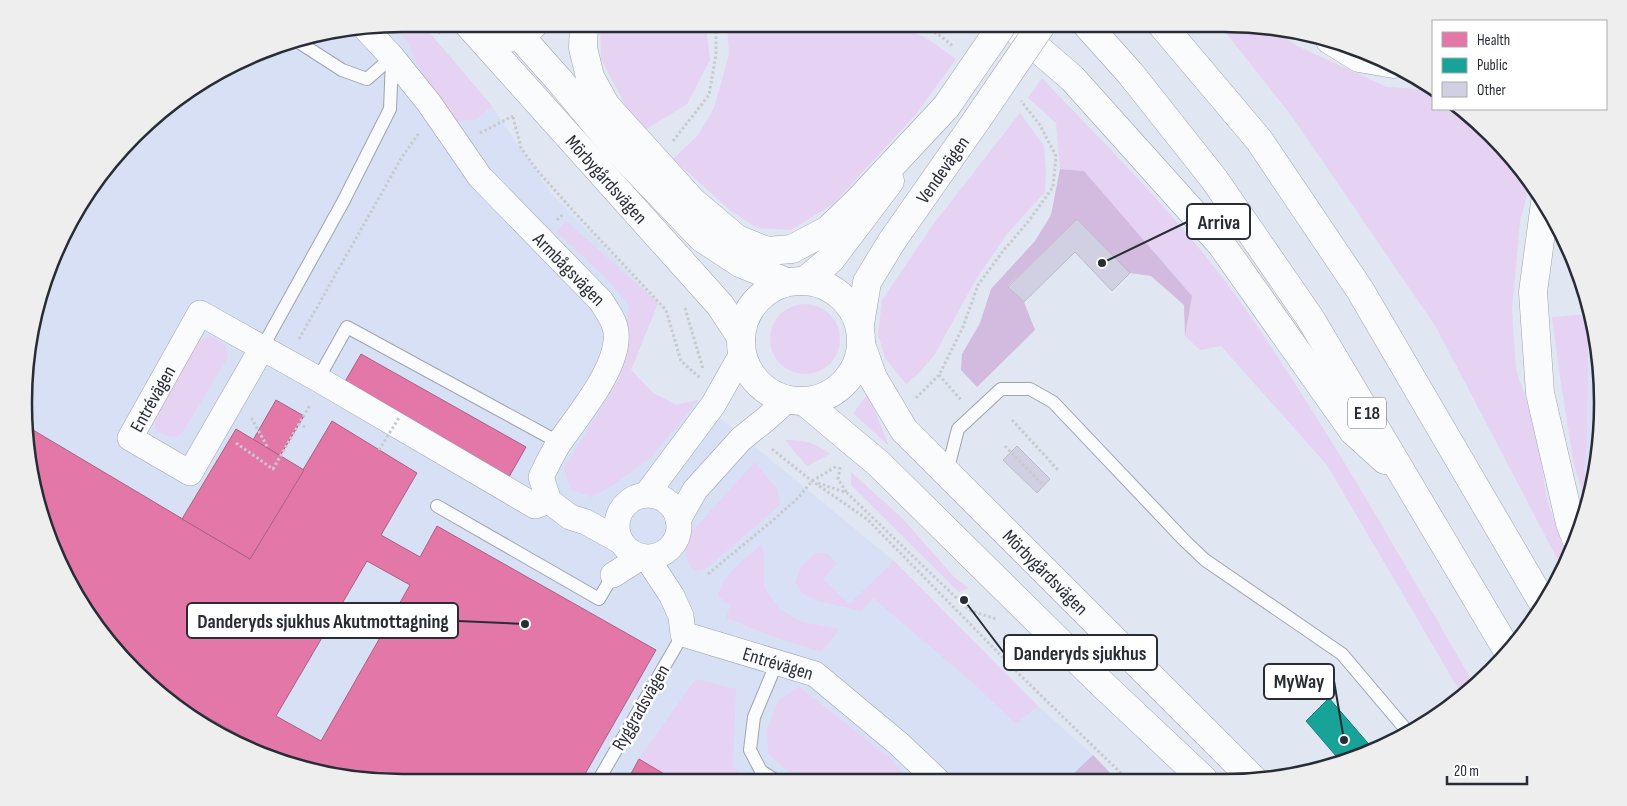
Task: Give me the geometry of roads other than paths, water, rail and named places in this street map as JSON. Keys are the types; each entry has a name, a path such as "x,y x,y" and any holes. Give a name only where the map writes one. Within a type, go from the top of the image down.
{"main road":[{"name":"Mörbygårdsvägen","path":"483,32 720,305 741,345"},
{"name":"Mörbygårdsvägen","path":"525,32 614,146 702,238 740,263 796,281"},
{"path":"584,32 583,48 590,77 606,106 692,201 737,239 767,251 792,249 828,230 859,200 946,107"},
{"name":"Vendevägen","path":"796,281 831,259 946,107 998,32"},
{"path":"1018,32 1072,78 1221,244 1353,431 1405,478"},
{"name":"Vendevägen","path":"861,336 867,282 892,241 1036,32"},
{"name":"E 18","path":"1093,32 1130,73 1214,179 1310,318 1504,646"},
{"path":"1169,32 1259,140 1360,290 1539,597"},
{"path":"1543,215 1532,292 1540,393 1572,529"},
{"path":"796,281 827,286 847,300 861,336 852,376 827,396 796,401 768,392 751,376 741,345 751,308 767,292 796,281"},
{"name":"Mörbygårdsvägen","path":"861,336 873,378 904,430 1247,773"},
{"name":"Mörbygårdsvägen","path":"796,401 879,464 1101,683 1198,774"}],"street":[{"name":"Armbågsvägen","path":"371,34 392,57 434,111 480,177 601,301 611,316 616,332 615,349 602,382 549,460 541,478 549,501"},
{"name":"Entrévägen","path":"262,348 190,473 130,438 200,313 318,379 535,506 549,501"},
{"path":"646,495 714,405 741,345"},
{"path":"678,520 695,490 741,439 766,419 796,401"},
{"path":"549,501 570,517 586,522 633,550 657,557 670,548 678,536 680,525 672,506 664,499 654,496 646,495 634,498 620,512 616,522 617,533 633,550 672,596 681,616 683,634"},
{"path":"586,522 624,507"},
{"path":"670,548 673,583 672,596"},
{"path":"613,575 633,550"},
{"name":"Entrévägen","path":"683,634 814,674 899,744 931,774"}],"lane":[{"path":"304,46 342,70 367,80 392,57"},
{"path":"262,348 343,202 390,109 392,57"},
{"path":"318,379 347,327 560,443"},
{"path":"947,475 958,429 1001,390 1030,389 1053,402 1205,560 1342,654 1404,727"},
{"path":"437,506 599,599 613,575"},
{"name":"Ryggradsvägen","path":"602,774 683,634"},
{"path":"766,774 761,771 750,750 754,718 777,662"}],"place":[{"name":"Arriva","path":"1102,263"},
{"name":"Danderyds sjukhus","path":"964,600"},
{"name":"Danderyds sjukhus Akutmottagning","path":"525,624"},
{"name":"MyWay","path":"1344,740"}]}
